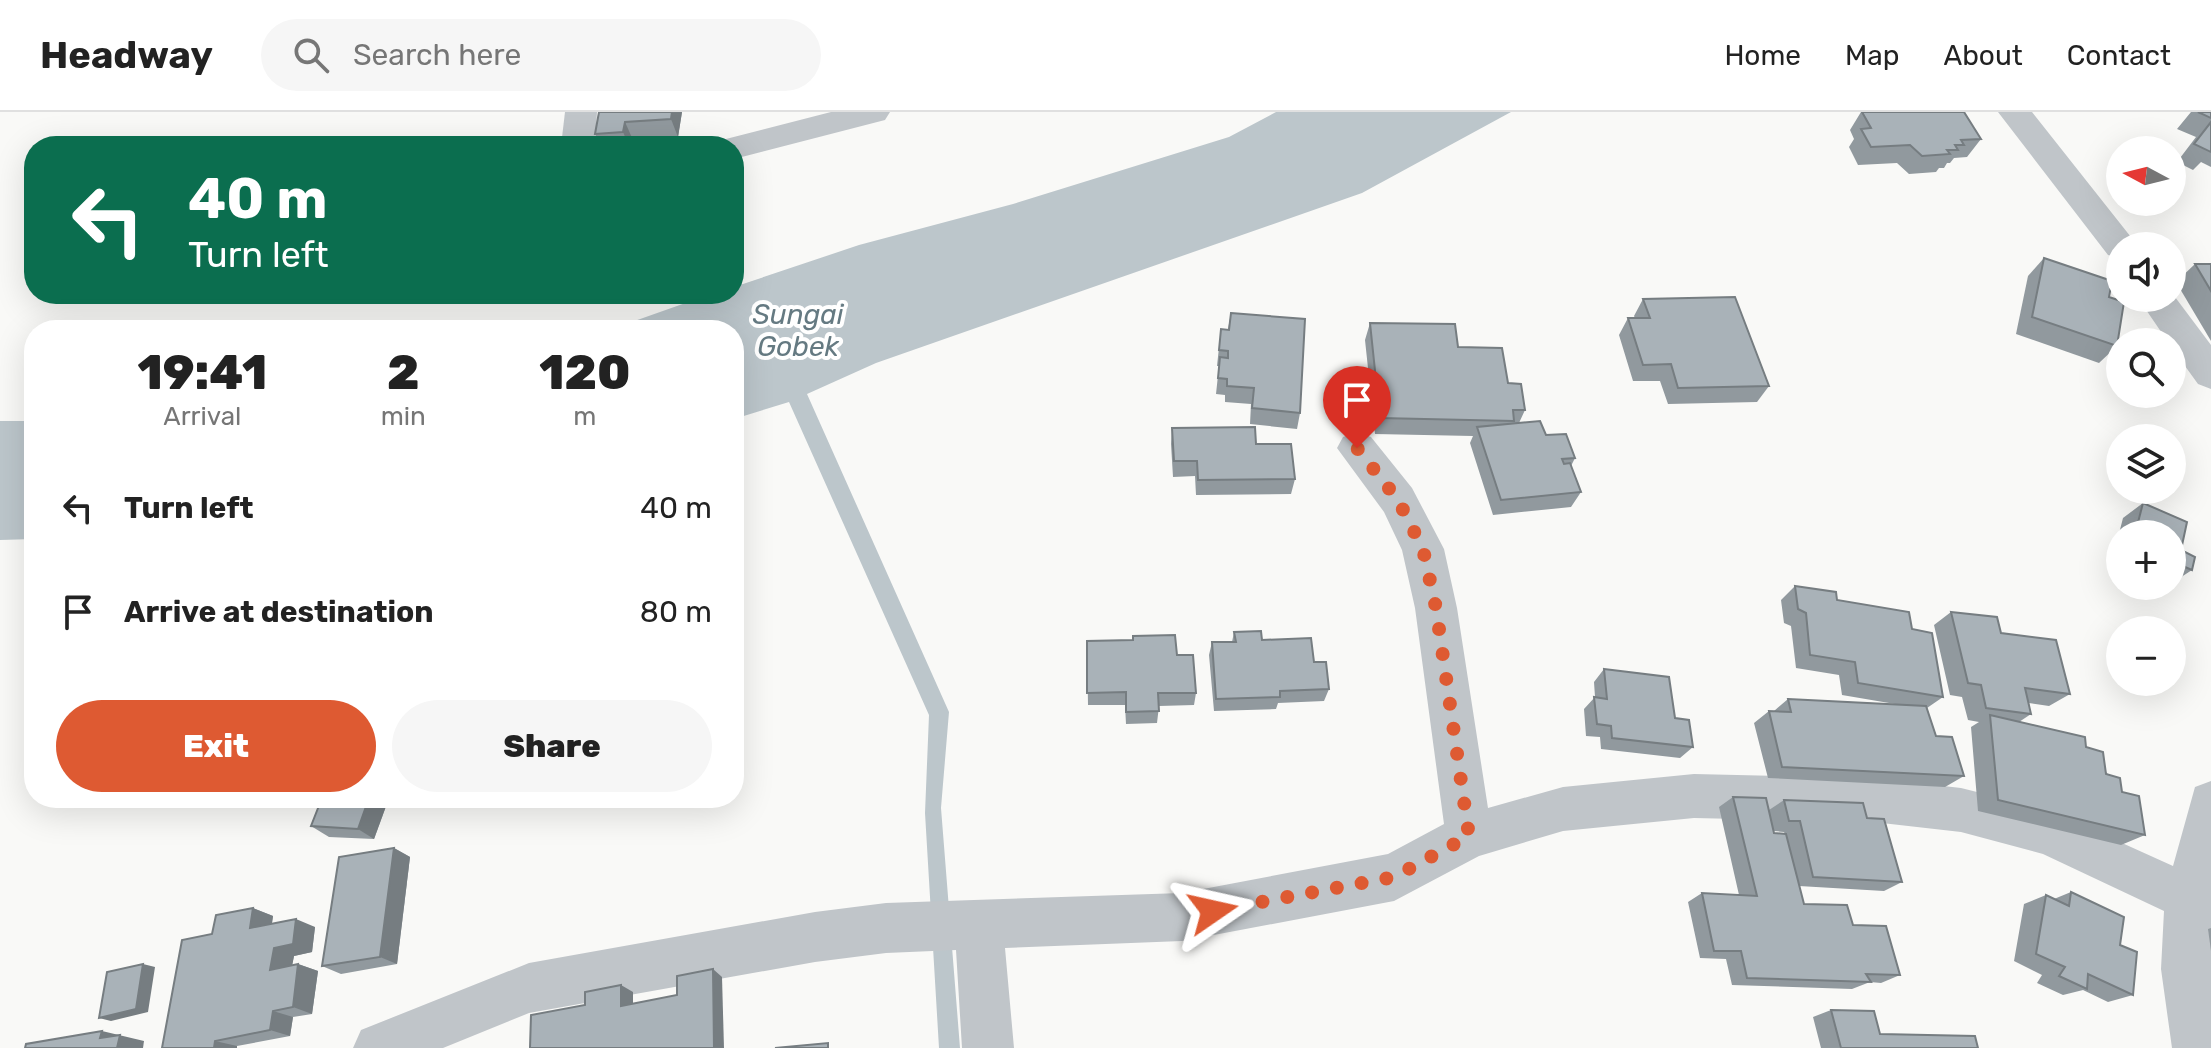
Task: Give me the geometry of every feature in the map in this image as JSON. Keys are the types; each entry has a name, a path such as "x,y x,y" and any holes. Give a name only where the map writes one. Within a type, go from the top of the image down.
{"street":[{"path":"579,136 581,112"},
{"path":"744,145 874,112"},
{"path":"2014,112 2109,232"},
{"path":"2166,312 2211,374"},
{"path":"1357,448 1398,500 1423,549 1436,608 1469,836"},
{"path":"379,1048 529,988 815,937 886,928 1182,917 1394,877 1469,836 1563,809 1694,796 1873,800 1961,810 2049,833 2189,898"},
{"path":"2198,1048 2186,969 2189,898 2211,803"},
{"path":"974,926 988,1048"}],"water":[{"name":"Sungai Gobek","path":"1276,112 1511,112 1362,193 876,363 807,394 949,712 941,808 960,1048 939,1048 925,813 929,715 789,402 744,416 744,320 637,320 683,304 744,304 744,284 859,245 1013,204 1229,137"},
{"path":"0,421 24,421 24,539 0,540"}],"building":[{"path":"599,112 672,112 671,119 625,122 623,132 595,134"},
{"path":"1862,112 1964,112 1981,139 1961,140 1964,145 1955,145 1958,150 1947,150 1950,154 1922,156 1910,145 1871,147 1861,129 1871,128"},
{"path":"2211,122 2211,152 2194,144"},
{"path":"2044,258 2106,279 2106,312 2122,312 2120,328 2106,328 2106,342 2032,317"},
{"path":"2195,264 2211,264 2211,291"},
{"path":"1735,297 1769,386 1678,388 1671,364 1643,365 1628,318 1650,318 1643,299"},
{"path":"1231,313 1305,319 1300,413 1252,408 1254,388 1227,386 1227,379 1218,378 1220,357 1228,358 1228,351 1219,350 1221,329 1229,330"},
{"path":"1370,323 1455,324 1458,347 1502,348 1508,383 1521,384 1525,410 1513,410 1514,421 1380,418"},
{"path":"1540,421 1546,435 1566,434 1575,458 1562,459 1564,464 1570,463 1581,492 1501,500 1477,427"},
{"path":"1255,427 1256,444 1291,444 1295,479 1198,480 1197,461 1174,461 1172,428"},
{"path":"2145,504 2182,520 2139,520"},
{"path":"2186,552 2195,557 2192,570 2186,567"},
{"path":"1795,586 1836,592 1837,600 1909,612 1912,629 1932,633 1943,697 1858,683 1855,662 1810,655 1806,613 1798,609"},
{"path":"1951,612 1997,617 2001,633 2056,640 2070,694 2025,688 2031,714 1986,708 1981,685 1968,683"},
{"path":"1261,631 1262,640 1311,638 1314,662 1326,662 1329,689 1280,691 1280,697 1216,699 1212,642 1236,642 1234,632"},
{"path":"1175,635 1177,655 1193,655 1196,693 1158,693 1159,711 1126,712 1126,692 1087,693 1087,641"},
{"path":"1604,669 1669,677 1675,718 1689,720 1693,747 1612,738 1611,726 1597,724 1594,697 1607,699"},
{"path":"1788,699 1926,706 1936,736 1952,737 1964,776 1782,767 1769,711 1791,712"},
{"path":"1990,715 2085,737 2086,747 2103,752 2106,774 2120,778 2122,792 2139,796 2145,835 1998,800"},
{"path":"1733,797 1766,798 1774,833 1786,834 1804,904 1847,905 1853,925 1886,926 1900,975 1866,974 1871,982 1747,978 1741,951 1714,951 1702,893 1757,896"},
{"path":"1784,800 1863,803 1867,818 1884,819 1902,882 1813,877 1800,821 1789,821"},
{"path":"318,808 365,808 358,829 311,826"},
{"path":"394,848 380,957 322,966 339,857"},
{"path":"2071,892 2124,917 2120,945 2137,952 2133,995 2088,974 2087,989 2059,976 2065,967 2036,954 2046,895 2069,906"},
{"path":"253,908 250,928 296,919 293,944 274,948 270,970 298,964 293,1007 273,1011 270,1030 215,1041 214,1048 162,1048 182,940 212,934 216,915"},
{"path":"143,964 136,1009 99,1018 107,972"},
{"path":"713,969 714,1048 530,1048 531,1015 585,1005 585,992 621,985 621,1006 677,995 677,976"},
{"path":"1831,1010 1874,1011 1880,1034 1975,1036 1978,1048 1841,1048"},
{"path":"102,1031 100,1038 120,1035 117,1048 25,1048 26,1044"},
{"path":"828,1043 828,1048 775,1048"}],"route":[{"path":"1213,911 1394,877 1469,836 1436,608 1423,549 1398,500 1357,448"}]}
